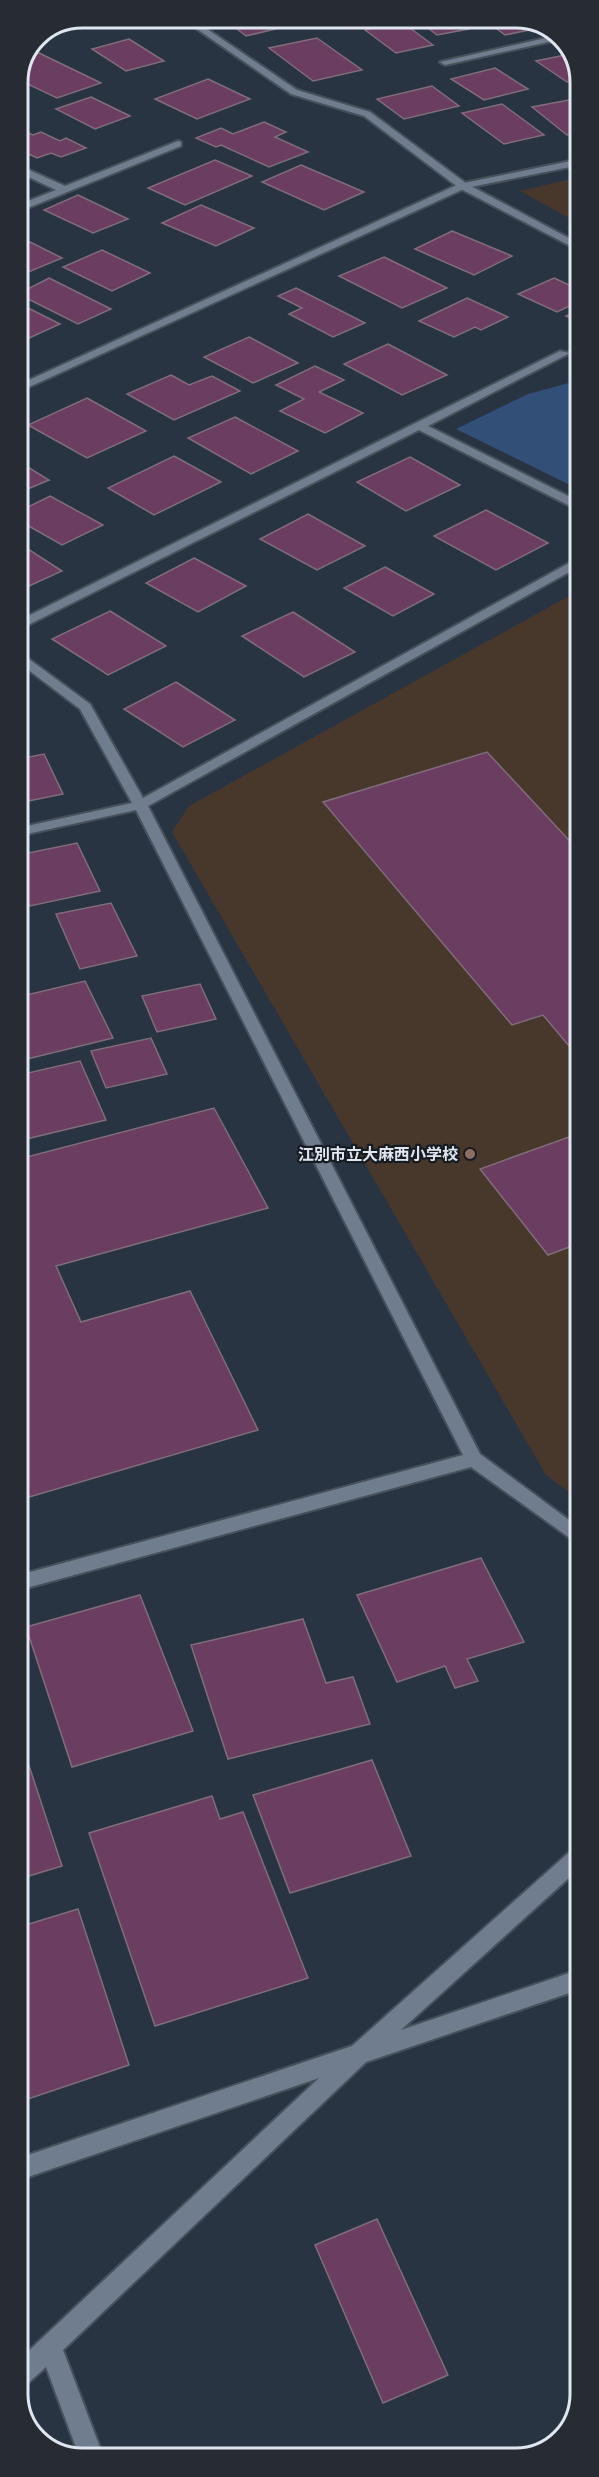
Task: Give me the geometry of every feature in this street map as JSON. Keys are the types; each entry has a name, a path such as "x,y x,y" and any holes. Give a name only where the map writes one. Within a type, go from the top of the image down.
{"street":[{"path":"200,28 294,92 367,114 463,186 570,243"},
{"path":"445,62 549,40"},
{"path":"28,205 178,144"},
{"path":"28,384 463,186 570,164"},
{"path":"28,173 65,190"},
{"path":"28,621 564,353"},
{"path":"420,426 570,502"},
{"path":"28,830 140,805 570,567"},
{"path":"28,664 85,707 140,805 474,1459 570,1531"},
{"path":"28,1581 474,1459"},
{"path":"28,2368 358,2055 570,1864"},
{"path":"28,2166 570,1983"},
{"path":"50,2347 88,2448"}],"shaded area":[{"path":"570,179 570,218 520,191"},
{"path":"570,383 570,485 456,429 528,394"},
{"name":"江別市立大麻西小学校","path":"570,596 570,1493 546,1475 172,832 189,806"}],"building":[{"path":"236,28 278,28 246,36"},
{"path":"411,29 433,45 396,53 365,30"},
{"path":"429,29 469,29 437,35"},
{"path":"497,29 528,30 505,35"},
{"path":"317,38 362,70 313,81 269,48"},
{"path":"129,39 164,61 126,71 92,49"},
{"path":"38,53 101,83 57,98 28,84 33,62"},
{"path":"563,56 568,65 570,81 567,82 536,61"},
{"path":"495,68 528,89 484,100 451,79"},
{"path":"208,79 250,99 197,119 155,99"},
{"path":"432,86 459,106 404,119 377,99"},
{"path":"91,97 130,116 95,129 56,109"},
{"path":"570,100 570,134 567,135 532,107"},
{"path":"502,104 544,135 504,144 462,113"},
{"path":"264,122 286,132 275,137 308,152 269,167 221,145 216,147 196,138 221,128 233,134"},
{"path":"41,132 60,141 66,138 86,148 61,157 51,153 37,158 28,154 28,133 33,135"},
{"path":"215,160 252,176 185,205 148,188"},
{"path":"301,165 364,192 324,210 262,182"},
{"path":"78,195 128,219 93,233 44,210"},
{"path":"201,205 254,228 216,246 162,223"},
{"path":"452,231 512,256 474,275 415,249"},
{"path":"28,241 62,258 28,272"},
{"path":"102,250 150,273 112,291 63,267"},
{"path":"384,257 447,288 402,308 339,276"},
{"path":"49,278 111,309 78,324 28,299 28,289"},
{"path":"554,278 570,285 570,306 557,312 518,294"},
{"path":"296,288 365,323 333,337 289,314 302,308 278,296"},
{"path":"467,298 508,317 481,330 475,327 454,337 419,321"},
{"path":"28,308 60,324 28,338"},
{"path":"249,337 298,363 253,383 204,357"},
{"path":"388,344 447,375 402,395 344,364"},
{"path":"315,366 344,380 319,392 363,413 325,433 280,411 304,399 276,385"},
{"path":"171,375 189,385 212,376 240,391 174,420 127,394"},
{"path":"87,398 146,431 87,458 28,425"},
{"path":"235,417 298,451 251,474 188,438"},
{"path":"174,456 221,482 154,515 108,488"},
{"path":"410,457 460,485 406,511 357,482"},
{"path":"28,467 49,480 28,489"},
{"path":"50,496 103,525 62,545 28,526 28,507"},
{"path":"486,510 548,543 496,570 434,536"},
{"path":"308,514 365,546 317,570 260,539"},
{"path":"28,549 62,571 28,586"},
{"path":"194,558 246,586 198,612 146,583"},
{"path":"385,567 434,594 393,616 344,588"},
{"path":"110,611 166,646 108,675 52,639"},
{"path":"293,612 355,652 304,677 242,636"},
{"path":"176,682 235,720 183,747 124,709"},
{"path":"487,752 570,841 570,1047 543,1015 512,1025 323,802"},
{"path":"44,754 63,794 28,801 28,757"},
{"path":"77,843 100,891 30,906 28,902 28,853"},
{"path":"111,903 137,956 80,969 56,914"},
{"path":"85,981 113,1038 28,1059 28,995"},
{"path":"200,984 216,1019 157,1032 142,996"},
{"path":"151,1038 167,1074 106,1088 91,1051"},
{"path":"80,1061 106,1120 28,1139 28,1073"},
{"path":"214,1108 268,1208 56,1266 81,1322 190,1291 258,1430 28,1497 28,1157"},
{"path":"570,1137 570,1247 548,1255 480,1169"},
{"path":"481,1558 524,1642 467,1659 478,1681 455,1688 445,1666 397,1682 357,1595"},
{"path":"140,1595 193,1731 72,1767 28,1633 28,1626"},
{"path":"303,1619 326,1683 353,1677 370,1724 228,1759 191,1645"},
{"path":"372,1760 411,1856 290,1893 253,1795"},
{"path":"28,1762 62,1866 28,1876"},
{"path":"212,1796 220,1819 243,1812 308,1978 155,2026 89,1833"},
{"path":"78,1909 129,2065 28,2099 28,1924"},
{"path":"377,2219 448,2375 383,2403 315,2245"}],"place":[{"name":"江別市立大麻西小学校","path":"470,1154"}]}
